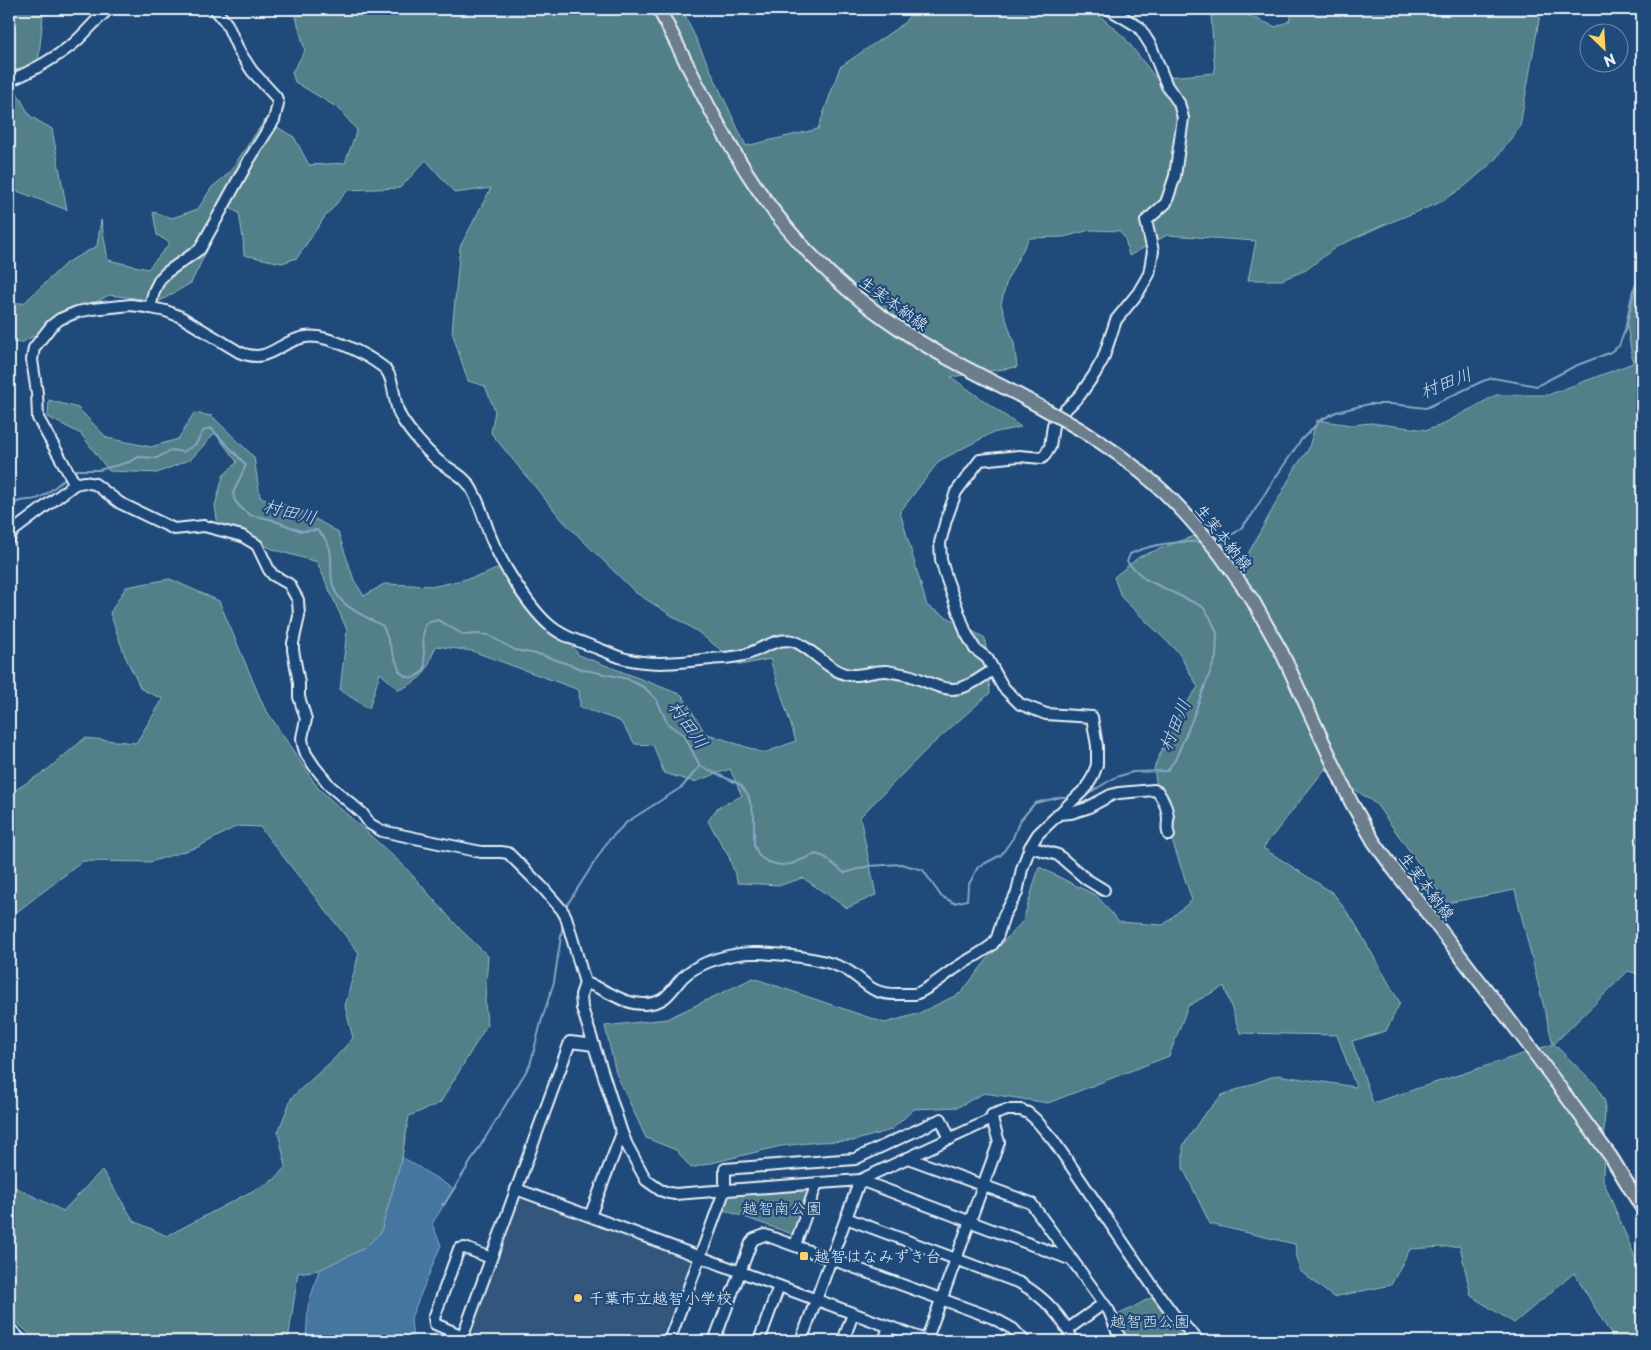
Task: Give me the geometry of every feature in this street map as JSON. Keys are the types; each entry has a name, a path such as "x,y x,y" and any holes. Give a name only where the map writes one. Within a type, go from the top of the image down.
{"main road":[{"name":"生実本納線","path":"659,9 716,120 747,172 780,219 818,262 843,285 900,330 963,367 1066,421 1126,460 1149,478 1174,502 1219,553 1253,601 1282,653 1347,795 1374,842 1605,1149 1628,1182 1642,1208"}],"street":[{"path":"9,81 73,43 97,18 109,9"},
{"path":"150,308 154,291 160,279 200,249 249,160 274,120 278,104 276,97 252,72 239,51 227,24 215,9"},
{"path":"585,983 596,986 621,1000 643,1004 658,1002 665,999 684,977 694,970 718,959 740,953 758,953 809,959 844,968 876,992 917,994 992,945 997,938 1004,915 1017,893 1022,869 1030,847 1038,834 1078,795 1092,778 1098,765 1092,717 1046,714 1020,704 1003,686 987,658 975,649 966,633 941,560 940,543 956,492 980,460 1019,456 1042,458 1045,455 1050,447 1053,424 1080,395 1094,375 1103,359 1116,320 1138,293 1148,274 1153,251 1146,221 1166,203 1175,176 1183,118 1179,103 1167,86 1151,46 1138,27 1110,9"},
{"path":"75,484 38,418 37,393 32,360 34,348 50,326 60,319 77,312 111,306 131,305 166,311 181,317 249,357 262,356 297,338 307,336 319,337 344,345 385,369 390,377 401,418 436,459 464,478 475,497 491,539 505,566 534,609 548,624 560,633 625,659 645,662 682,662 742,656 763,649 776,642 787,640 797,642 836,670 845,674 852,676 886,671 912,676 951,689 961,688 993,670"},
{"path":"9,539 13,531 75,484 84,482 95,484 120,503 174,529 204,526 242,536 257,545 269,570 273,575 289,584 298,600 299,616 293,650 299,683 299,698 306,719 302,738 306,754 330,786 362,813 370,824 382,831 481,852 508,854 542,887 564,914 585,983 581,994 582,1008 622,1133 646,1180 660,1190 676,1194 860,1180 992,1118 992,1115 1007,1110 1020,1110 1028,1113 1053,1140 1156,1291 1173,1314 1200,1341"},
{"path":"1060,812 1071,813 1087,808 1118,793 1154,790 1158,792 1164,802 1168,818 1166,830 1168,835"},
{"path":"1030,847 1058,855 1086,879 1104,890"},
{"path":"492,1258 465,1248 459,1249 434,1318 435,1324 462,1338 492,1258 570,1042 594,1045"},
{"path":"516,1189 927,1341 999,1142 992,1118"},
{"path":"669,1341 725,1189 725,1169 855,1159 941,1119 950,1138"},
{"path":"590,1216 622,1133"},
{"path":"908,1158 1032,1203 1104,1304 1121,1341"},
{"path":"860,1180 1072,1260"},
{"path":"801,1341 860,1180"},
{"path":"795,1245 817,1183"},
{"path":"846,1218 1020,1283 1054,1309 1068,1329 1073,1341"},
{"path":"714,1341 751,1243 760,1236 772,1236 1004,1323 1013,1329 1024,1341"},
{"path":"759,1341 779,1286"},
{"path":"1068,1329 1104,1304"},
{"path":"843,1341 853,1314"},
{"path":"884,1341 889,1327"},
{"path":"9,1328 22,1341"}],"shaded area":[{"path":"402,1157 454,1189 432,1224 441,1245 411,1318 413,1341 306,1341 308,1306 319,1270 365,1248 381,1232"},
{"name":"千葉市立越智小学校","path":"518,1195 693,1258 660,1341 475,1341 465,1338"}],"green space":[{"path":"9,9 50,9 43,16 38,64 14,87 30,116 52,129 67,210 9,188"},
{"path":"294,9 682,9 746,146 818,129 840,67 903,24 915,9 1092,9 1124,37 1156,78 1215,73 1211,16 1221,9 1233,9 1276,27 1289,21 1295,9 1541,9 1520,126 1494,161 1465,186 1441,202 1381,226 1336,247 1306,270 1282,280 1248,280 1256,241 1167,235 1129,256 1125,238 1119,231 1090,230 1064,237 1029,238 1007,280 1001,304 1014,343 1017,367 951,377 1021,427 992,433 939,461 900,512 927,606 985,638 990,693 928,748 860,817 876,895 847,908 803,878 781,885 738,883 729,857 708,821 718,807 742,796 730,769 694,782 664,773 653,745 635,744 620,721 580,707 579,690 472,651 436,646 424,673 415,681 399,690 380,673 369,709 340,690 347,630 317,562 275,550 218,525 215,506 223,476 237,462 215,433 191,459 157,473 109,471 81,434 48,417 49,400 78,408 107,438 151,447 178,439 194,413 212,416 254,457 260,497 300,510 338,532 354,580 364,596 384,584 436,586 483,575 505,565 579,655 682,695 705,733 764,753 796,741 770,659 740,665 698,632 636,593 563,521 491,433 495,411 485,386 468,381 452,332 460,247 491,188 455,193 426,160 400,188 348,190 324,218 297,258 282,263 244,255 239,213 228,207 191,283 160,301 109,295 21,343 9,342 9,303 24,303 66,263 97,246 101,220 108,260 148,269 170,243 157,235 153,212 172,218 198,209 212,187 228,174 265,120 294,137 309,165 345,163 357,130 338,108 295,82 292,72 305,51"},
{"path":"1642,259 1642,975 1628,971 1554,1044 1596,1085 1605,1102 1603,1180 1642,1274 1642,1341 1615,1341 1574,1273 1514,1323 1471,1296 1460,1246 1410,1249 1391,1285 1333,1297 1299,1270 1295,1244 1210,1224 1183,1168 1183,1146 1202,1117 1222,1095 1277,1075 1356,1087 1337,1035 1240,1033 1224,986 1188,1006 1169,1056 1048,1103 984,1093 958,1107 914,1109 891,1130 853,1141 781,1146 691,1168 676,1150 646,1138 616,1073 605,1026 667,1019 753,978 885,1023 917,1014 961,993 989,957 1023,921 1039,867 1097,896 1119,922 1163,925 1192,900 1159,802 1154,768 1174,721 1198,687 1178,652 1121,597 1114,577 1139,557 1216,529 1244,561 1297,465 1308,450 1317,420 1351,425 1371,423 1427,430 1439,426 1496,395 1548,395 1633,363 1627,325","holes":["1325,769 1376,804 1447,903 1515,890 1553,1044 1373,1103 1352,1041 1386,1031 1400,1003 1353,920 1333,893 1263,848"]},
{"path":"170,579 219,601 264,707 318,788 404,866 459,928 488,956 485,1000 487,1025 440,1103 409,1116 402,1157 381,1232 365,1248 319,1270 298,1273 288,1341 37,1341 9,1315 9,1184 63,1211 102,1170 134,1221 167,1236 275,1179 286,1166 278,1132 292,1097 333,1060 353,1038 345,1006 359,953 260,827 237,826 198,847 150,862 83,861 9,918 9,794 47,770 85,738 136,743 163,699 141,689 125,656 110,613 126,587"},
{"name":"越智南公園","path":"810,1185 811,1190 795,1235 721,1209 727,1194"},
{"name":"越智西公園","path":"1156,1295 1195,1341 1125,1341 1116,1316"}],"waterway":[{"name":"村田川","path":"1213,540 1235,533 1241,528 1252,515 1301,440 1321,420 1336,412 1369,404 1391,404 1426,408 1493,378 1537,386 1575,366 1609,353 1619,346 1625,330 1633,290 1642,274"},
{"name":"村田川","path":"72,473 76,470 99,470 129,462 139,457 157,458 171,450 183,452 196,444 203,431 211,428 246,465 233,493 235,501 250,515 270,519 301,531 317,530 329,547 332,582 335,591 350,608 383,626 400,672 405,676 413,678 425,668 423,636 425,625 438,620 464,635 488,635 515,650 542,655 585,670 628,679 645,688 656,699 668,724 684,735 700,766 741,785 748,795 754,816 754,845 759,856 768,862 780,865 791,864 816,854 825,857 844,873 869,866 901,864 923,870 941,896 954,903 967,900 968,886 978,867 1001,855 1013,838 1019,822 1035,803 1061,797 1070,797"},
{"name":"村田川","path":"9,508 17,502 34,500 41,497 66,478"},
{"name":"村田川","path":"1084,796 1116,777 1133,772 1167,771 1175,760 1216,657 1217,633 1203,607 1145,579 1127,562 1130,554 1148,547 1175,542 1204,542"},
{"path":"565,908 608,841 627,822 682,787 700,766"},
{"path":"442,1204 444,1205 530,1065 554,982 563,923"}],"place":[{"name":"越智はなみずき台","path":"804,1256"},
{"name":"千葉市立越智小学校","path":"578,1298"}]}
